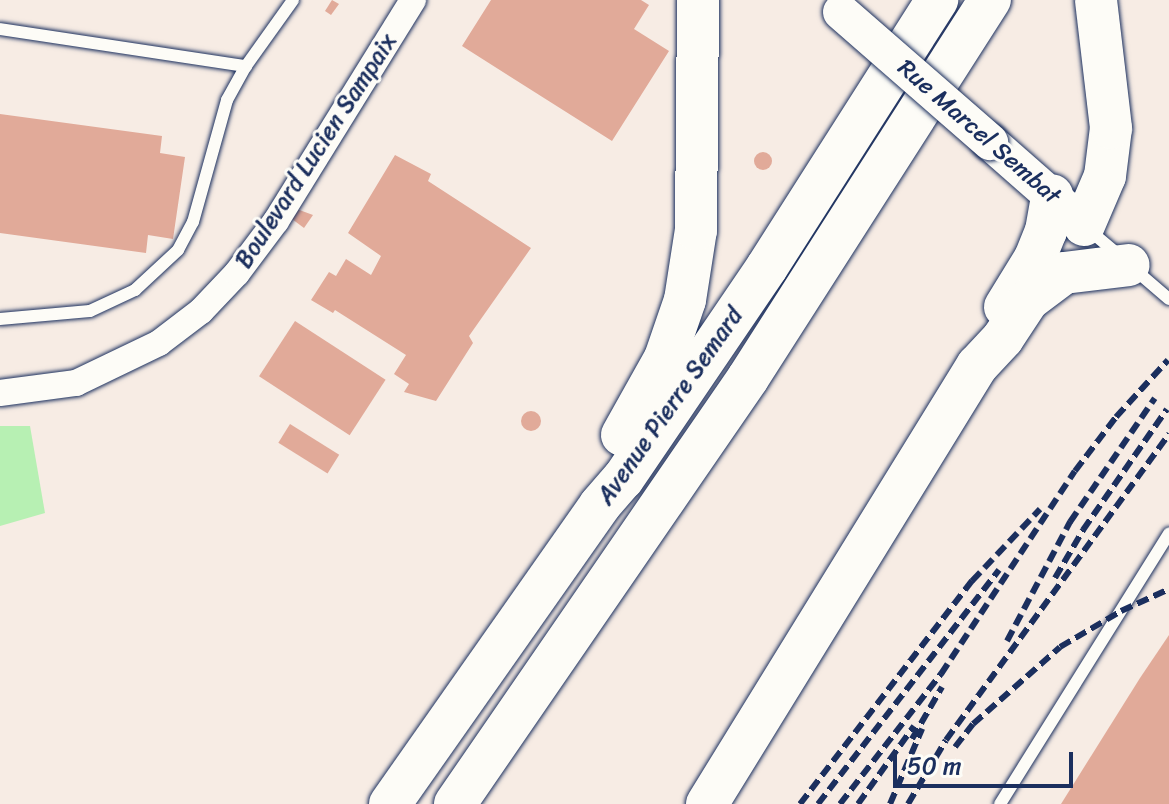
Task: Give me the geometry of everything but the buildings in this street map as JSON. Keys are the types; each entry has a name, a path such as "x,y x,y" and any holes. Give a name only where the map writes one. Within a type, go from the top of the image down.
{"highway":[{"path":"600,505 602,465 659,370 685,300 696,230 698,0"},
{"name":"Avenue Pierre Semard","path":"390,804 600,505 623,479 767,267 937,0"},
{"name":"Avenue Pierre Semard","path":"455,804 748,378 990,0"},
{"path":"1084,225 1105,176 1111,128 1096,0"},
{"path":"977,366 991,329 1035,258 1046,231 1052,196"},
{"path":"707,804 977,366 1003,338 1028,300 1064,273 1129,265"},
{"path":"694,804 743,743"}],"main road":[{"name":"Rue Marcel Sembat","path":"834,6 1084,225"}],"street":[{"name":"Boulevard Lucien Sampaix","path":"0,393 76,383 159,343 201,311 237,273 276,221 413,0"}],"lane":[{"path":"0,319 90,311 135,290 178,250 193,222 227,100 246,66 293,0"},
{"path":"0,29 246,66"},
{"name":"Rue Marcel Sembat","path":"1084,225 1169,299"},
{"path":"1000,804 1169,534"}],"green space":[{"path":"0,426 30,426 45,513 0,526"}],"railway":[{"path":"840,804 941,674 1075,471 1116,417 1168,360"},
{"path":"1007,641 1070,522 1155,398"},
{"path":"1055,578 1083,530 1167,409"},
{"path":"908,804 946,740 1169,434"},
{"path":"800,804 972,581 1040,509"},
{"path":"818,804 999,570"},
{"path":"955,747 973,724 1060,647 1121,611 1169,589"},
{"path":"912,739 942,687"},
{"path":"858,804 914,726"},
{"path":"890,804 922,729"}]}
